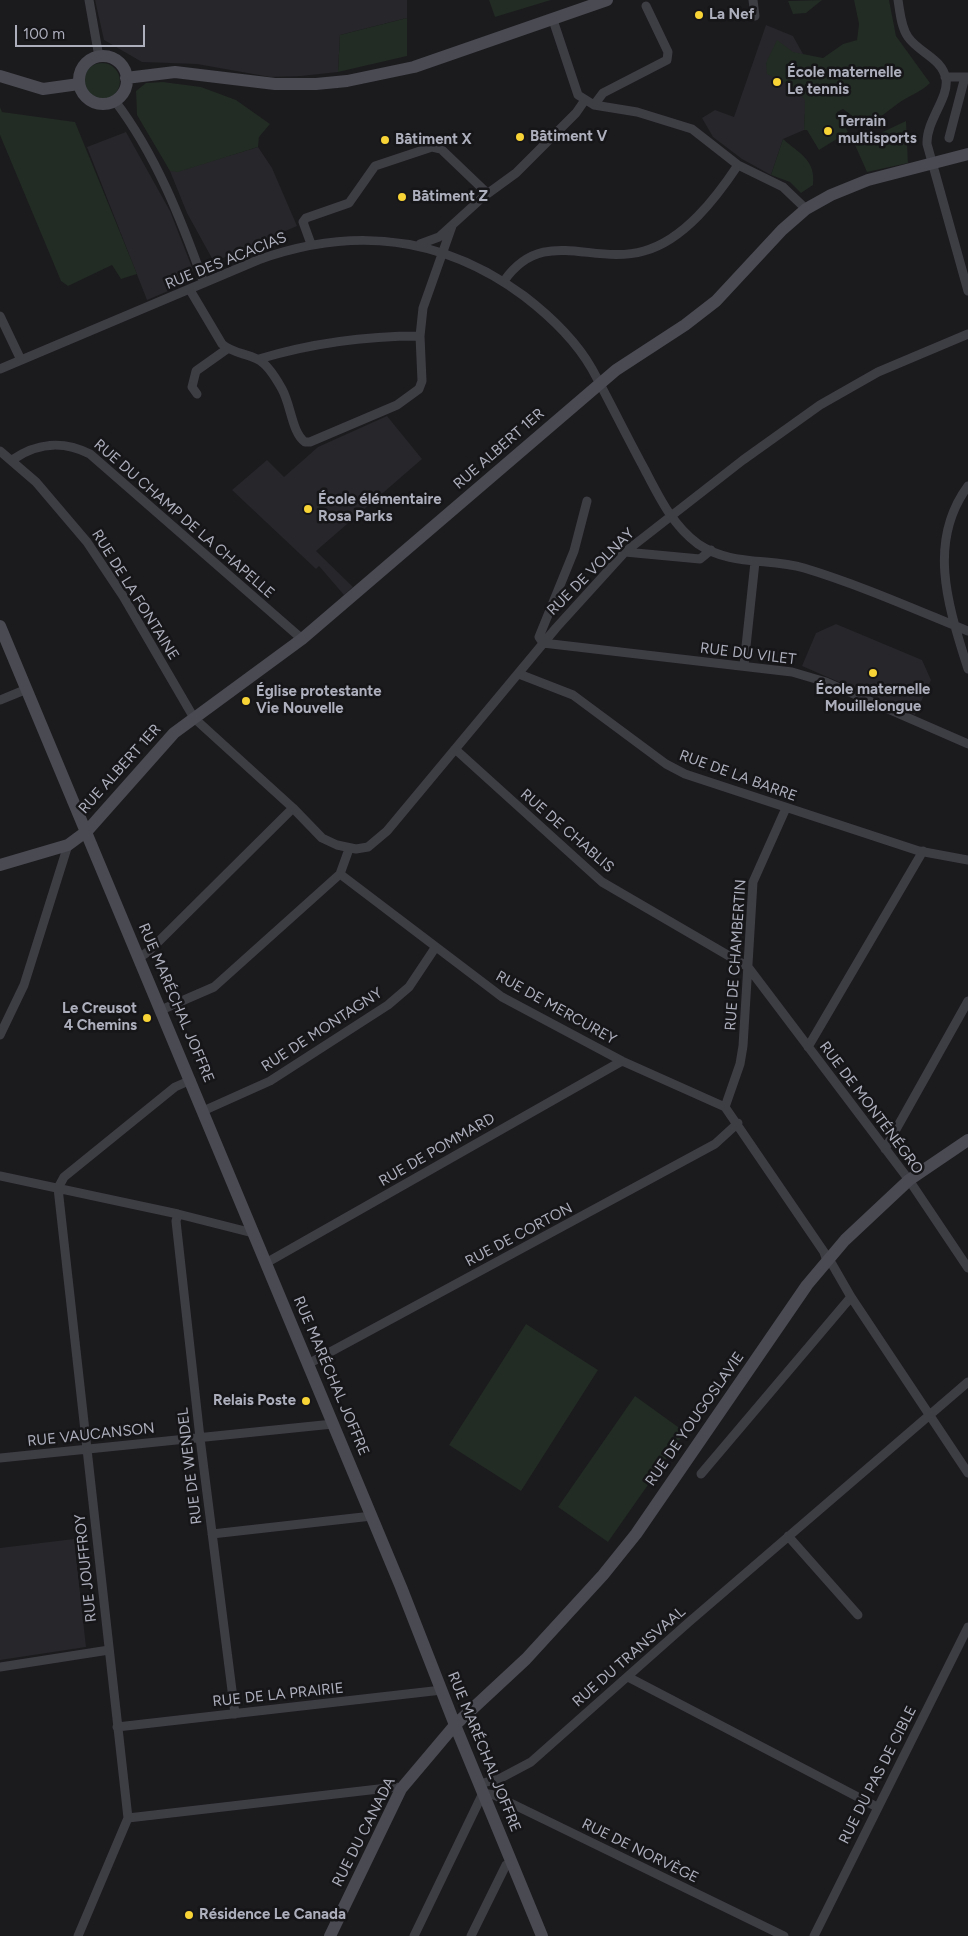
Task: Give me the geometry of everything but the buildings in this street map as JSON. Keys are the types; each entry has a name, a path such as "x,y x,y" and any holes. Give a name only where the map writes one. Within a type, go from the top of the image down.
{"main road":[{"path":"126,78 175,72 275,84 316,84 347,81 414,67 607,0"},
{"path":"105,56 117,61 122,66 126,78 124,91 115,101 100,104 86,98 79,84 83,66 98,57 105,56"},
{"path":"0,76 43,89 79,84"},
{"name":"RUE ALBERT 1ER","path":"0,865 68,845 87,831 166,740 302,639 599,384 639,353 685,324 716,301 782,230 806,209 854,186 968,154"},
{"name":"RUE MARÉCHAL JOFFRE","path":"0,626 372,1516 542,1936"},
{"name":"RUE DE YOUGOSLAVIE","path":"455,1725 526,1659 603,1575 636,1534 807,1285 827,1261 860,1224 909,1180 968,1140"},
{"name":"RUE DU CANADA","path":"330,1936 400,1789 455,1725"}],"street":[{"path":"89,0 98,57"},
{"path":"752,0 755,16"},
{"path":"898,0 908,37 939,64 945,77 944,90 928,129 927,144 968,291"},
{"path":"594,104 602,93 666,62 668,52 646,6"},
{"path":"553,20 578,95 584,100 594,104 637,112 686,127 702,136 738,165 782,187 806,209"},
{"path":"945,77 967,77 949,138"},
{"path":"417,245 439,237 487,193 516,174 576,113 584,100"},
{"path":"115,101 133,127 163,183 204,283"},
{"path":"311,244 303,222 306,218 348,203 375,166 419,150 432,147 441,149 487,193"},
{"path":"504,281 515,267 525,259 547,251 570,250 629,254 664,243 681,231 700,211 738,165"},
{"path":"190,290 215,335 227,349 260,360 282,390 300,438 305,442 310,442 397,405 420,389 422,381 420,336 423,308 452,226"},
{"name":"RUE DES ACACIAS","path":"0,369 258,260 311,244 361,240 417,245 444,253 476,266 504,281 550,316 582,354 670,516 698,544 724,557 802,568 875,592 968,631"},
{"path":"0,316 21,360"},
{"name":"RUE DE VOLNAY","path":"349,849 368,847 376,841 519,674 542,643 625,552 742,460 820,404 878,372 968,334"},
{"path":"260,360 281,353 342,341 377,337 420,336"},
{"path":"197,394 192,387 196,370 227,349"},
{"name":"RUE DU CHAMP DE LA CHAPELLE","path":"12,460 33,448 57,444 68,445 90,454 302,639"},
{"name":"RUE DE LA FONTAINE","path":"0,451 12,460 56,504 87,542 123,596 194,718 293,808 322,838 349,849"},
{"path":"968,486 954,510 946,529 943,558 944,580 954,625 968,669"},
{"path":"542,643 539,637 574,551 587,501"},
{"path":"625,552 700,559 711,550"},
{"path":"744,665 755,562"},
{"name":"RUE DU VILET","path":"542,643 792,672 826,682 968,744"},
{"name":"RUE DE LA BARRE","path":"519,674 573,695 666,764 685,774 923,851 968,860"},
{"path":"0,700 27,689"},
{"name":"RUE DE CHABLIS","path":"455,749 602,882 748,967"},
{"path":"139,958 149,951 293,808"},
{"name":"RUE DE CHAMBERTIN","path":"725,1107 742,1058 752,882 786,808"},
{"path":"0,1035 24,985 68,845"},
{"path":"161,1010 214,987 340,874 349,849"},
{"path":"808,1047 923,851"},
{"name":"RUE DE MERCUREY","path":"340,874 502,998 622,1061 725,1107"},
{"name":"RUE DE MONTAGNY","path":"203,1111 270,1081 388,1005 409,987 435,948"},
{"name":"RUE DE MONTÉNÉGRO","path":"748,967 909,1180 968,1268"},
{"path":"885,1149 968,1001"},
{"name":"RUE DE POMMARD","path":"266,1263 622,1061"},
{"path":"58,1188 64,1177 86,1159 175,1088 191,1080"},
{"path":"725,1107 738,1123 824,1252 827,1261 832,1264 851,1297 968,1472"},
{"name":"RUE DE CORTON","path":"308,1364 715,1144 738,1123"},
{"path":"0,1176 178,1214 249,1232 252,1230"},
{"name":"RUE JOUFFROY","path":"58,1188 128,1818 78,1936"},
{"name":"RUE DE WENDEL","path":"178,1214 176,1221 200,1438 235,1714"},
{"path":"701,1474 851,1297"},
{"name":"RUE DU TRANSVAAL","path":"481,1789 531,1762 788,1536 968,1382"},
{"name":"RUE VAUCANSON","path":"0,1458 333,1424"},
{"path":"212,1534 372,1516"},
{"path":"788,1536 858,1615"},
{"name":"RUE DU PAS DE CIBLE","path":"814,1936 968,1627"},
{"path":"0,1667 109,1650"},
{"path":"628,1677 877,1807"},
{"name":"RUE DE LA PRAIRIE","path":"117,1727 442,1690"},
{"path":"128,1818 310,1796 396,1787 400,1789"},
{"path":"414,1936 481,1789"},
{"name":"RUE DE NORVÈGE","path":"481,1789 784,1936"},
{"path":"471,1936 506,1864 512,1862"}],"shaded area":[{"path":"95,0 407,0 407,18 340,35 338,72 270,77 197,64 142,62 104,40"},
{"path":"489,0 551,0 495,17"},
{"path":"822,0 806,13 793,14 788,1"},
{"path":"854,0 889,0 896,36 930,83 866,126 843,109 837,112 848,132 819,150 807,130 804,130 805,100 794,87 767,74 766,63 777,40 793,52 823,58 843,44 857,40 859,24"},
{"path":"407,18 407,56 338,72 340,35"},
{"name":"École maternelle Le tennis","path":"766,25 793,36 808,63 804,130 783,139 771,175 742,159 713,137 702,118 715,110 734,117"},
{"path":"102,63 114,69 120,81 114,93 102,99 90,93 84,81 90,69"},
{"path":"163,82 201,87 236,100 270,124 259,137 258,147 178,172 170,171 137,115 136,91 146,83"},
{"path":"0,107 2,112 75,122 137,274 121,279 112,265 68,286 61,281 0,135"},
{"path":"906,121 908,163 867,172 855,145"},
{"path":"126,132 170,211 193,270 187,283 147,300 87,147"},
{"path":"783,139 806,158 812,169 813,185 801,193 790,182 771,175"},
{"path":"258,147 272,168 297,226 214,262 187,213 170,171 178,171"},
{"name":"École élémentaire Rosa Parks","path":"387,416 422,459 316,551 353,587 344,595 319,566 316,569 232,490 267,460 284,477 318,447"},
{"name":"École maternelle Mouillelongue","path":"836,624 922,660 931,680 915,715 802,666 816,633"},
{"path":"526,1324 598,1370 521,1491 449,1445"},
{"path":"635,1396 685,1432 608,1542 558,1507"},
{"path":"74,1539 86,1647 0,1660 0,1548"}],"place":[{"name":"La Nef","path":"699,15"},
{"name":"École maternelle Le tennis","path":"777,82"},
{"name":"Terrain multisports","path":"828,131"},
{"name":"Bâtiment V","path":"520,137"},
{"name":"Bâtiment X","path":"385,140"},
{"name":"Bâtiment Z","path":"402,197"},
{"name":"École élémentaire Rosa Parks","path":"308,509"},
{"name":"École maternelle Mouillelongue","path":"873,673"},
{"name":"Église protestante Vie Nouvelle","path":"246,701"},
{"name":"Le Creusot 4 Chemins","path":"147,1018"},
{"name":"Relais Poste","path":"306,1401"},
{"name":"Résidence Le Canada","path":"189,1915"}]}
